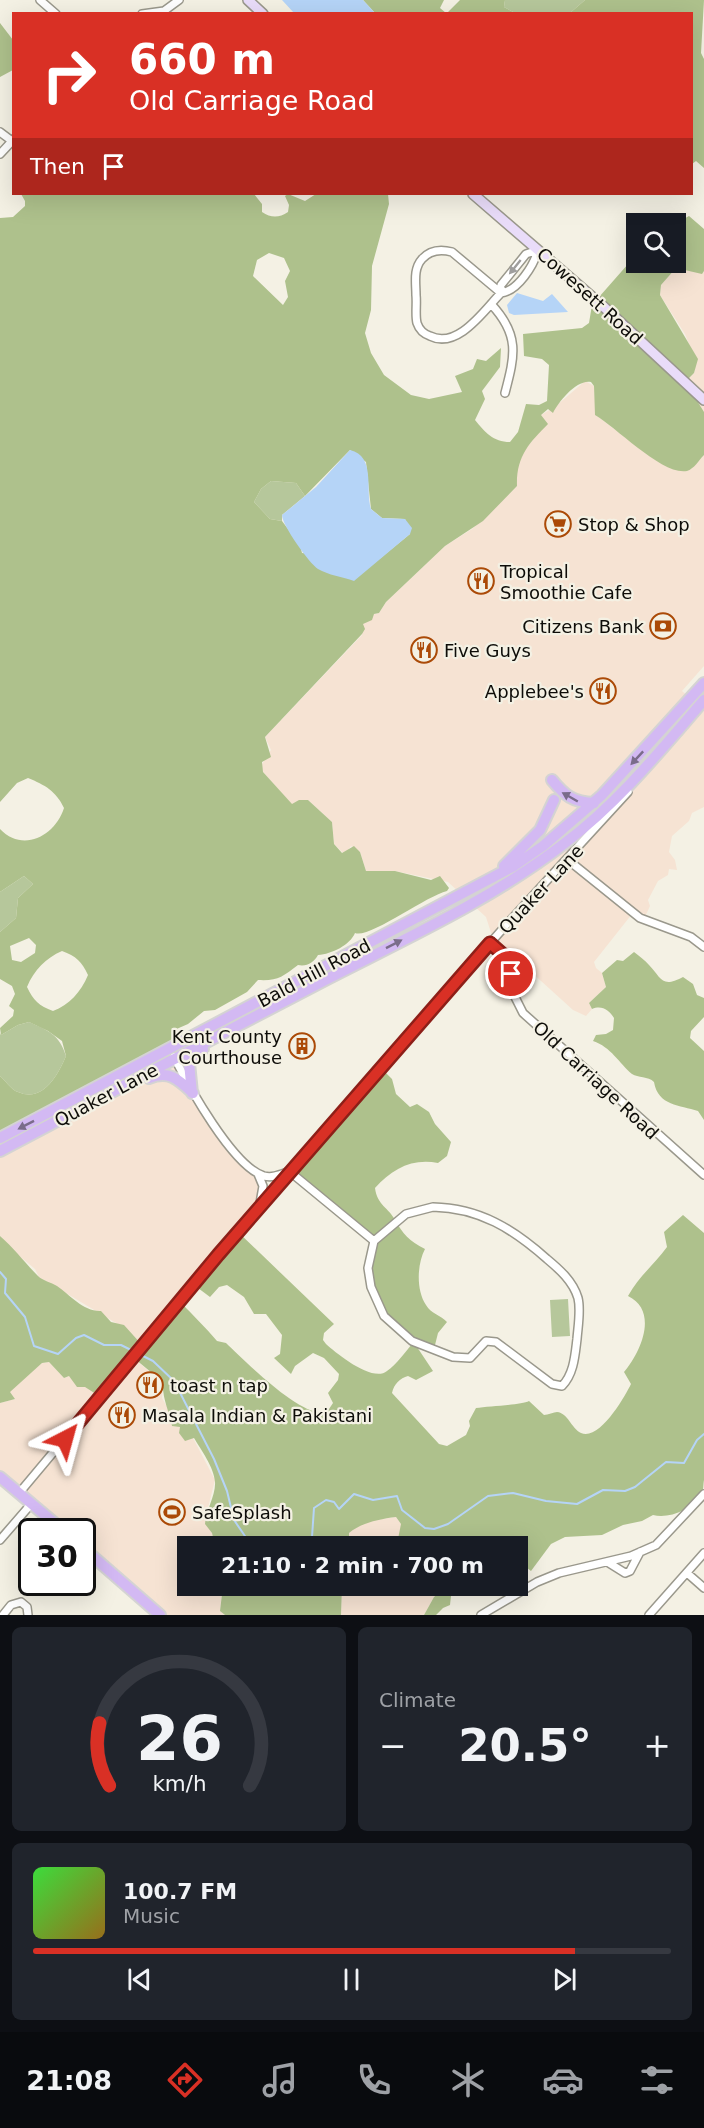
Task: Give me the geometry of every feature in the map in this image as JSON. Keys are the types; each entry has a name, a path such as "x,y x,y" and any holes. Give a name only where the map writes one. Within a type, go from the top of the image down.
{"main road":[{"path":"249,0 261,12"},
{"name":"Cowesett Road","path":"474,195 704,400"},
{"name":"Quaker Lane","path":"559,832 594,802 653,741 704,683"},
{"name":"Quaker Lane","path":"0,1151 91,1103 172,1053 229,1030 445,918 527,869 565,843 640,776 704,700"},
{"path":"653,741 663,750"},
{"path":"552,780 576,802 594,802"},
{"path":"488,881 540,830 554,800"},
{"name":"Bald Hill Road","path":"0,1138 172,1053 488,881 514,866 559,832"},
{"path":"193,1093 189,1063 194,1055 229,1030"},
{"path":"91,1103 161,1074 177,1078 193,1093"},
{"path":"0,1477 49,1518"},
{"path":"96,1559 160,1615"}],"street":[{"path":"40,0 54,12"},
{"path":"157,12 164,11 179,0"},
{"path":"0,154 12,141"},
{"path":"501,293 452,252 443,250 431,252 416,269 417,321 428,335 441,339 453,336 477,319 501,293 507,292 516,284 535,261 538,250"},
{"path":"501,293 501,285 526,254 538,250"},
{"path":"491,304 510,328 513,341 513,359 505,393"},
{"name":"Quaker Lane","path":"20,1492 289,1172 490,943 622,801 640,776"},
{"path":"568,860 640,918 691,937 704,947"},
{"name":"Old Carriage Road","path":"490,943 510,963 512,991 523,1013 704,1175"},
{"path":"172,1053 193,1093 228,1143 258,1174 263,1192 256,1211"},
{"path":"258,1174 271,1177 289,1172 374,1241"},
{"path":"433,1207 457,1208 483,1215 519,1235 558,1269 571,1283 578,1298 576,1344 567,1381 556,1387 490,1340 470,1358 463,1359 412,1341 384,1316 374,1298 368,1268 374,1241 406,1214 433,1207"},
{"path":"482,1615 537,1582 559,1573 609,1563 656,1545 704,1494"},
{"path":"0,1540 32,1503"},
{"path":"609,1563 625,1573 630,1570 640,1552"},
{"path":"649,1615 704,1553"},
{"path":"687,1573 704,1588"},
{"path":"3,1610 21,1602 27,1607 27,1615"}],"shaded area":[{"path":"686,270 702,273 704,271 704,412 685,382 694,373 696,362 685,334 660,295 661,285 672,273 686,273"},
{"path":"585,381 594,386 596,415 634,444 691,469 704,455 704,666 682,691 690,698 563,837 580,831 698,707 704,709 704,807 692,813 689,821 672,836 669,852 675,860 677,870 669,869 668,875 658,881 648,900 650,906 644,919 632,914 594,962 596,968 602,973 606,987 589,1003 592,1009 586,1016 573,1010 530,971 514,972 492,945 493,939 486,917 448,882 395,871 366,871 360,852 351,846 346,853 343,853 334,844 332,822 308,800 292,805 263,772 261,766 271,750 265,737 362,635 362,624 374,614 379,613 386,602 445,546 472,529 517,486 517,471 521,454 531,442 541,415 556,406"},
{"path":"164,1053 191,1088 210,1120 259,1176 263,1188 258,1207 142,1345 121,1326 39,1277 35,1269 12,1250 0,1236 0,1138"},
{"path":"134,1359 163,1382 162,1398 170,1412 172,1426 177,1425 193,1438 215,1480 205,1520 213,1536 177,1536 177,1596 222,1596 220,1610 225,1615 156,1615 96,1562 96,1518 45,1518 0,1480 0,1403 15,1399 9,1392 42,1363 49,1362 64,1378 69,1376 76,1383"},
{"path":"396,1517 401,1524 402,1536 349,1536 349,1533 356,1527 374,1520"},
{"path":"342,1596 435,1596 424,1615 341,1615"}],"green space":[{"path":"363,0 444,0 440,8 445,12 374,12"},
{"path":"460,0 505,0 504,7 513,12 448,12"},
{"path":"505,0 585,0 571,12 513,12 504,7"},
{"path":"585,0 704,0 701,53 704,59 704,168 696,161 693,163 693,12 571,12"},
{"path":"0,23 12,39 12,71 0,77"},
{"path":"22,195 255,195 262,204 262,212 275,216 288,212 286,195 305,201 314,195 388,195 389,204 372,266 371,310 365,333 371,353 384,375 411,395 429,399 462,392 455,376 473,369 477,359 486,361 501,348 500,367 482,391 485,399 475,420 486,432 504,442 510,442 518,432 526,404 539,405 547,401 549,365 542,359 524,356 523,334 582,328 589,323 592,305 626,266 626,273 672,273 661,285 660,295 698,359 694,373 685,382 698,396 696,399 704,412 704,455 687,471 677,471 653,459 595,415 594,386 591,382 574,387 553,413 548,409 541,415 548,424 521,459 517,486 483,521 445,546 386,602 379,613 374,614 372,620 363,624 365,629 362,634 265,737 271,757 262,762 263,772 292,804 299,800 308,800 332,822 334,844 342,853 354,846 360,852 366,871 395,871 431,880 440,876 449,888 447,891 372,930 355,933 345,945 335,951 318,955 310,963 298,965 275,979 258,980 247,992 215,1010 204,1011 188,1024 172,1031 174,1049 0,1138 0,1076 15,1091 35,1094 54,1079 66,1056 62,1041 29,1022 18,1025 1,1035 0,1028 13,1016 14,1010 9,1006 15,994 12,986 0,979 0,932 16,918 18,898 33,884 24,876 0,892 0,829 18,840 37,838 53,826 60,818 64,808 49,789 28,778 17,783 0,802 0,218 13,217 25,206","holes":["269,253 284,258 290,271 285,281 288,297 283,305 253,276 257,260","350,450 366,462 371,509 382,518 405,519 410,534 378,560 302,553 300,545 282,521 270,519 254,502 261,489 271,481 296,483 305,496","29,938 36,945 35,953 21,962 12,960 10,946","62,951 81,963 88,975 74,997 53,1011 37,1002 27,987 37,970 46,961"]},
{"path":"689,216 704,229 704,271 702,274 686,270 686,218"},
{"path":"271,481 296,483 305,496 282,515 282,521 270,519 254,502 261,489"},
{"path":"24,876 33,884 18,898 16,918 0,932 0,892"},
{"path":"634,952 646,961 662,980 670,982 683,977 693,984 697,995 704,998 704,1017 691,1031 690,1038 704,1051 704,1120 698,1111 677,1106 665,1100 656,1090 654,1082 632,1074 610,1051 593,1041 596,1035 606,1034 613,1030 614,1018 610,1013 602,1008 592,1009 589,1003 606,987 602,973 617,960 623,961"},
{"path":"29,1022 52,1034 60,1043 66,1056 54,1079 35,1094 18,1092 0,1076 0,1033 1,1035 18,1025"},
{"path":"381,1068 392,1079 396,1094 410,1107 417,1104 429,1112 435,1124 451,1142 447,1156 438,1163 420,1162 403,1166 388,1175 375,1188 381,1202 404,1233 425,1249 419,1269 420,1292 428,1308 447,1322 438,1333 434,1349 415,1344 433,1371 416,1380 408,1376 402,1378 392,1393 439,1444 447,1446 466,1435 470,1426 469,1421 476,1408 529,1401 544,1415 561,1413 581,1433 588,1434 604,1424 631,1384 624,1372 636,1354 644,1332 643,1311 628,1296 667,1247 664,1232 683,1215 704,1233 704,1480 702,1493 697,1500 680,1512 666,1516 653,1515 602,1535 565,1537 551,1544 531,1571 528,1569 528,1536 399,1536 401,1524 396,1517 365,1524 349,1533 349,1536 213,1536 205,1524 215,1487 212,1470 194,1438 185,1441 179,1433 180,1427 172,1426 163,1382 135,1359 99,1396 85,1387 77,1387 69,1376 64,1378 49,1362 42,1363 10,1392 15,1399 0,1403 0,1236 40,1278 57,1286 83,1306 101,1311 111,1322 124,1325 142,1345 180,1302 217,1341 226,1343 274,1387 304,1407 317,1412 327,1412 333,1403 328,1393 338,1380 339,1374 324,1358 313,1353 295,1366 291,1374 274,1358 280,1354 282,1335 266,1314 254,1314 244,1297 227,1285 219,1287 210,1297 194,1285 238,1232 334,1324 324,1333 323,1340 326,1344 346,1360 364,1370 381,1374 391,1368 413,1343 382,1315 367,1269 373,1243 289,1172"},
{"path":"568,1299 570,1336 552,1337 550,1300"},
{"path":"222,1596 342,1596 341,1615 225,1615 220,1611"},
{"path":"451,1596 450,1605 436,1615 424,1615 434,1597"}],"water":[{"path":"282,0 363,0 374,12 293,12"},
{"path":"517,293 543,301 552,294 568,312 514,315 509,313 507,305"},
{"path":"350,450 358,453 366,466 371,509 382,518 405,519 412,528 410,534 354,581 318,569 291,535 282,515 316,487"}],"waterway":[{"path":"0,1272 6,1279 5,1293 25,1317 34,1346 58,1354 76,1338 84,1335 104,1345 121,1345 153,1361 174,1381 214,1459 227,1491 234,1520 245,1536"},
{"path":"312,1536 314,1508 326,1500 334,1502 339,1509 354,1494 373,1500 397,1496 402,1510 425,1528 434,1529 448,1524 488,1496 513,1493 546,1501 577,1504 603,1490 625,1491 635,1487 666,1462 684,1463 697,1440 704,1434"}],"place":[{"name":"Stop & Shop","path":"558,524"},
{"name":"Tropical Smoothie Cafe","path":"481,581"},
{"name":"Citizens Bank","path":"663,626"},
{"name":"Five Guys","path":"424,650"},
{"name":"Applebee's","path":"603,691"},
{"name":"Kent County Courthouse","path":"302,1046"},
{"name":"toast n tap","path":"150,1385"},
{"name":"Masala Indian & Pakistani","path":"122,1415"},
{"name":"SafeSplash","path":"172,1512"}],"route":[{"path":"65,1439 264,1201 490,943 508,959 511,974"}]}
